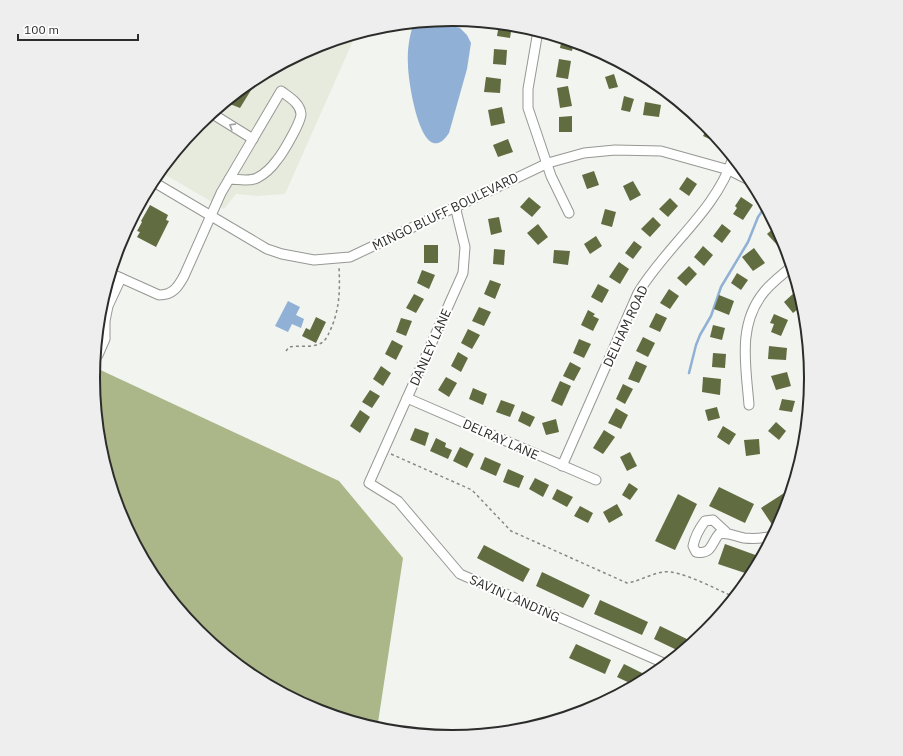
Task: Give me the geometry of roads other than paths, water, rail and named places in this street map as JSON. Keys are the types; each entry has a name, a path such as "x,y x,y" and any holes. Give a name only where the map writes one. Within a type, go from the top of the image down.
{"street":[{"path":"537,37 528,89 528,108 548,163 551,176 569,213"},
{"path":"115,275 159,295 166,295 176,289 184,276 214,206 229,179 281,91 292,99 299,108 301,114 299,122 278,159 263,174 255,179 229,179"},
{"path":"216,116 253,139"},
{"name":"MINGO BLUFF BOULEVARD","path":"158,184 267,249 282,254 314,260 350,257 548,163 584,153 615,150 661,151 729,170 739,175"},
{"name":"DELHAM ROAD","path":"562,466 638,293 648,276 712,201 731,164"},
{"name":"DANLEY LANE","path":"369,483 463,273 465,247 455,206"},
{"path":"749,405 745,352 748,320 763,293 787,271"},
{"path":"101,348 105,339 105,321 108,306 121,278"},
{"name":"DELRAY LANE","path":"407,398 596,480"},
{"name":"SAVIN LANDING","path":"369,483 398,501 460,574 660,661"},
{"path":"726,532 743,538 765,537"}],"water":[{"path":"452,26 460,28 467,35 471,43 467,69 449,133 439,143 431,142 424,134 418,120 408,65 412,28"},
{"path":"288,301 300,307 296,315 304,319 301,328 292,324 288,332 275,326"}],"waterway":[{"path":"689,373 696,345 711,316 721,287 748,242 762,212"}]}
